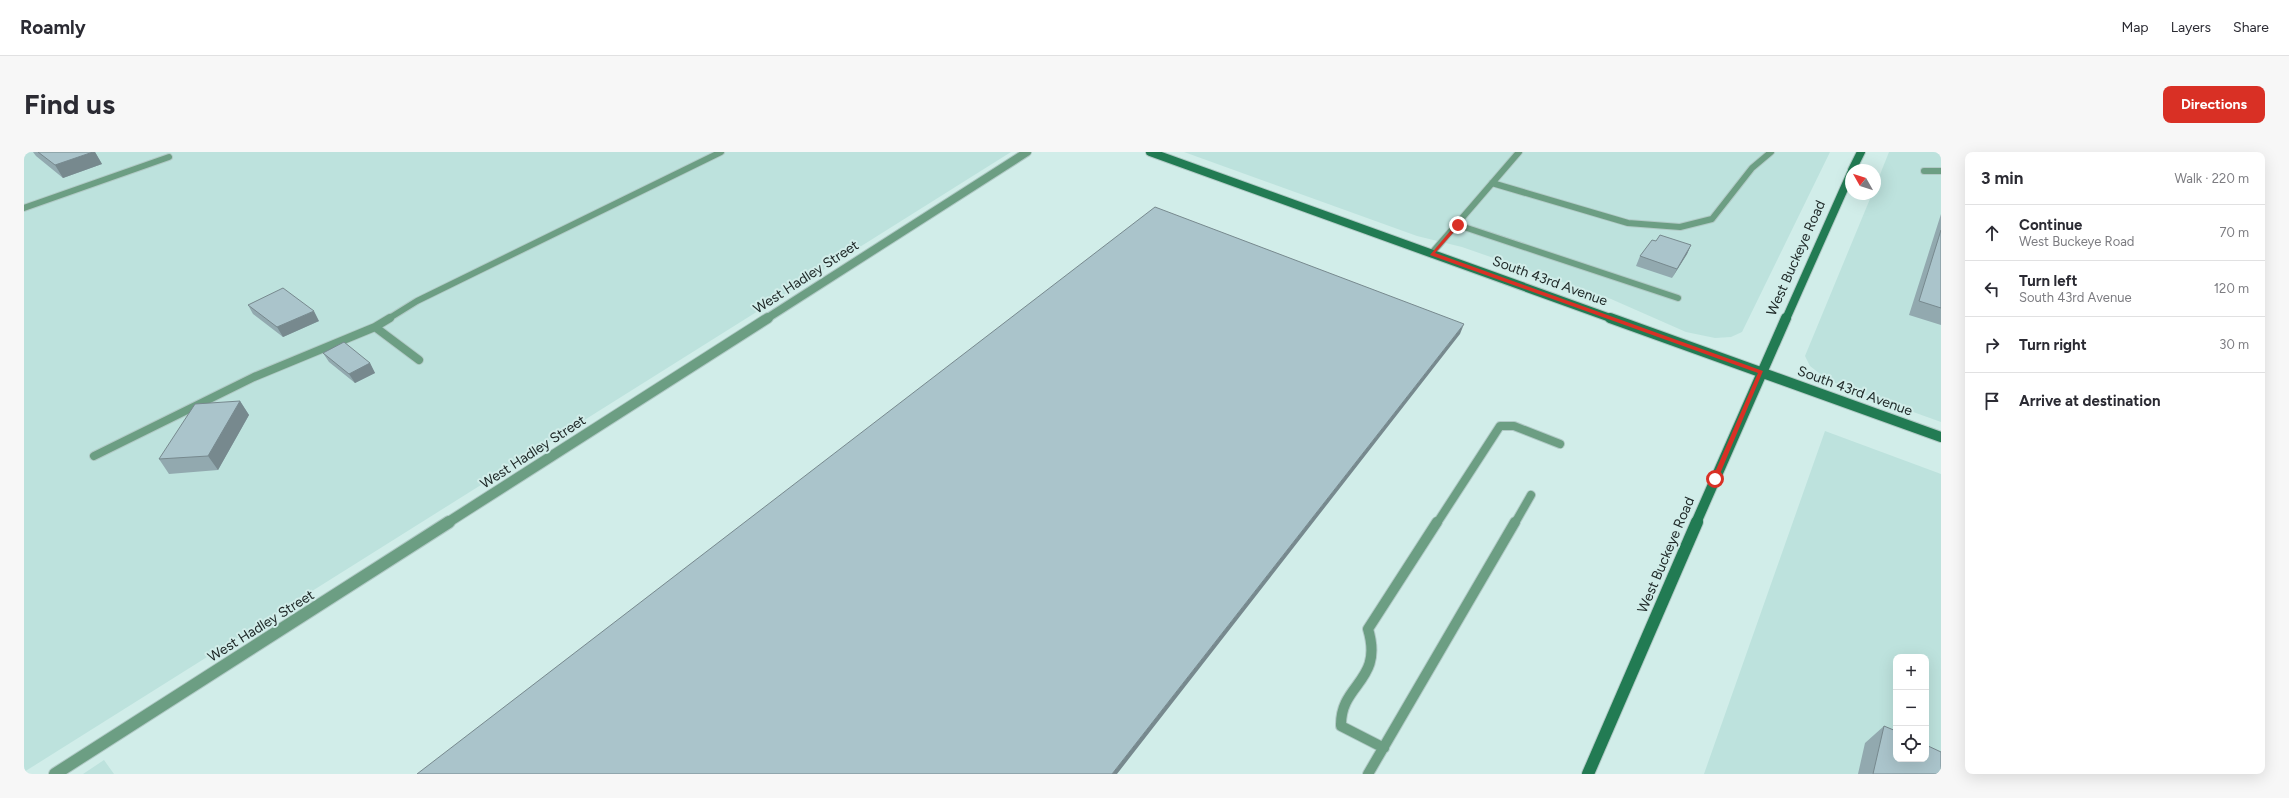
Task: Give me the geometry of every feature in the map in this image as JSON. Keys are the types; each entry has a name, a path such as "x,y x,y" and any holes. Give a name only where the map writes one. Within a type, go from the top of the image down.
{"main road":[{"name":"South 43rd Avenue","path":"1150,152 1941,437"},
{"path":"1855,164 1861,152"},
{"name":"West Buckeye Road","path":"1588,774 1761,372 1845,186"}],"street":[{"name":"West Hadley Street","path":"55,774 1027,152"}],"lane":[{"path":"94,456 254,377 375,327 417,301 721,152"},
{"path":"1431,254 1458,225 1519,152"},
{"path":"1492,183 1628,223 1680,227 1712,218 1752,168 1772,152"},
{"path":"24,208 169,157"},
{"path":"1924,171 1941,171"},
{"path":"1458,225 1678,298"},
{"path":"375,327 419,360"},
{"path":"1384,748 1341,726 1339,719 1347,701 1372,660 1373,646 1368,629 1500,426 1514,426 1560,444"},
{"path":"1368,774 1531,495"}],"shaded area":[{"path":"24,152 1011,152 24,772"},
{"path":"1184,152 1830,152 1742,332 1731,337 1715,338 1686,332 1611,299 1462,247 1417,236"},
{"path":"1889,152 1941,152 1941,422 1841,386 1824,377 1810,366 1805,356 1870,200 1881,200 1881,172"},
{"path":"1825,431 1941,474 1941,774 1704,774"},
{"path":"104,760 114,774 83,774"}],"building":[{"path":"38,152 93,152 55,165"},
{"path":"1155,207 1464,324 1112,774 417,774"},
{"path":"1941,230 1941,308 1919,301"},
{"path":"1660,235 1691,245 1677,269 1640,256 1652,240 1656,241"},
{"path":"283,288 314,311 277,327 248,305"},
{"path":"344,342 370,363 349,374 323,353"},
{"path":"240,401 208,456 159,459 195,404"},
{"path":"1884,726 1893,730 1893,762 1929,762 1929,746 1941,752 1941,774 1873,774"}],"route":[{"path":"1458,225 1431,254 1761,372 1715,479"}]}
